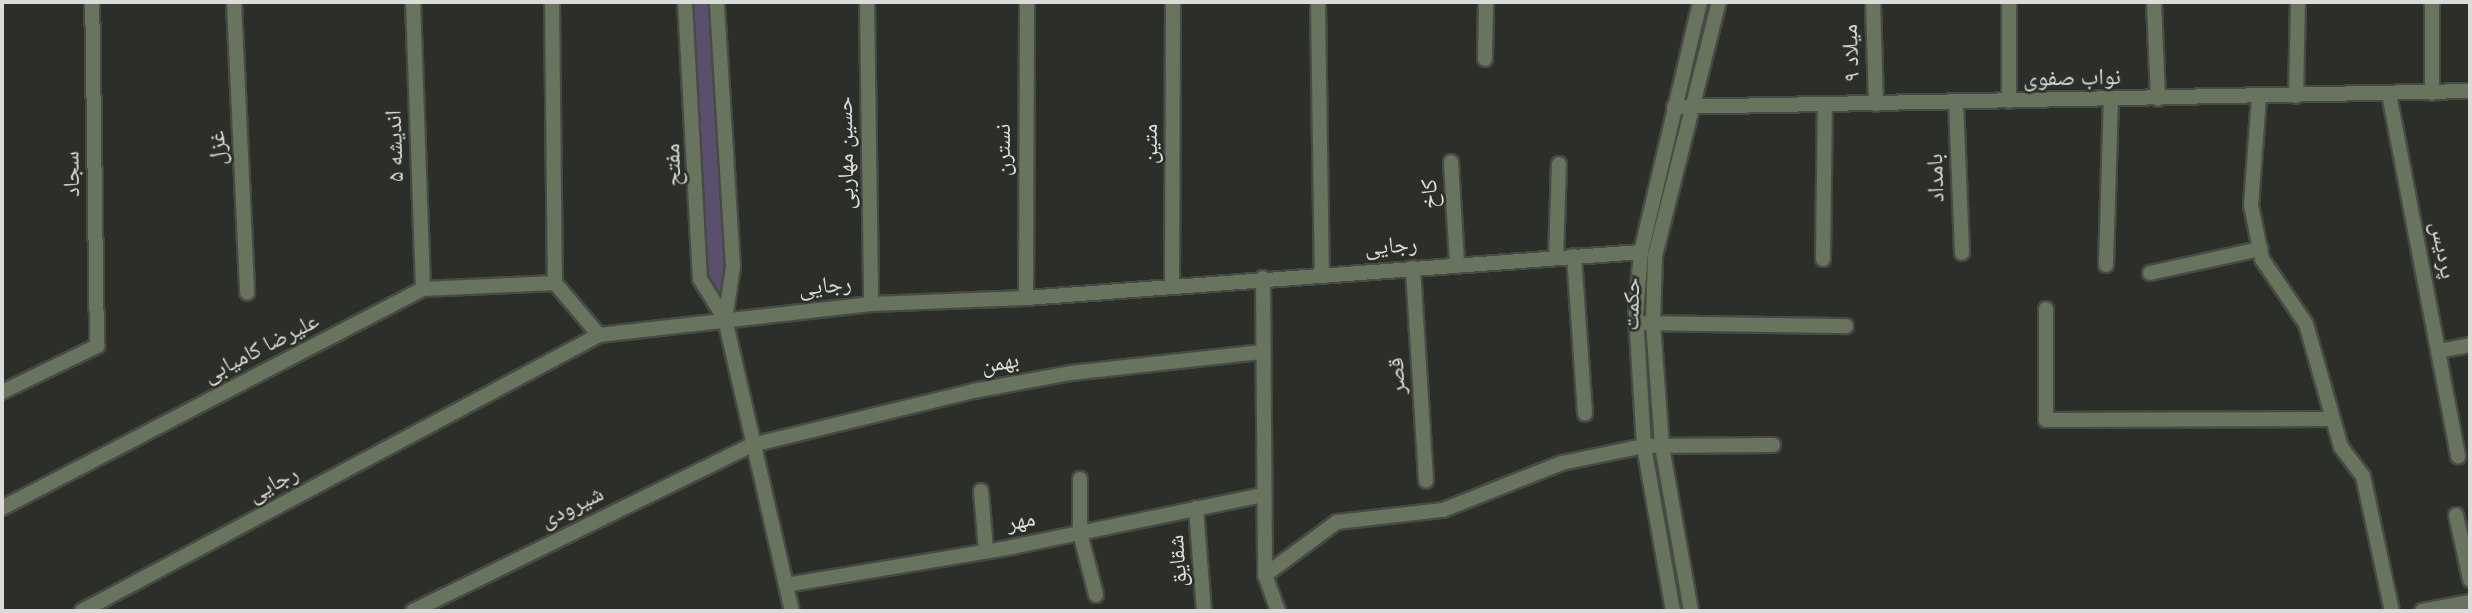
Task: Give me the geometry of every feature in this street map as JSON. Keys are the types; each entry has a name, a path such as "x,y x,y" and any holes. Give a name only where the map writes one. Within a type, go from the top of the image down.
{"street":[{"name":"سجاد","path":"2,392 97,346 92,2"},
{"name":"غزل","path":"234,2 247,293"},
{"name":"اندیشه ۵","path":"413,2 423,289"},
{"path":"552,2 555,284 599,335"},
{"name":"مفتح","path":"685,2 700,279 725,320 786,585 789,610"},
{"name":"مفتح","path":"717,2 733,267 725,320"},
{"name":"حسین مهاربی","path":"867,2 871,304"},
{"name":"نسترن","path":"1026,298 1027,2"},
{"name":"متین","path":"1172,285 1173,2"},
{"path":"1318,2 1322,274"},
{"path":"1485,59 1486,2"},
{"name":"حکمت","path":"1674,611 1644,446 1636,323 1641,252 1700,2"},
{"name":"حکمت","path":"1691,611 1662,446 1653,323 1655,256 1690,107 1719,2"},
{"name":"میلاد ۹","path":"1872,2 1876,104"},
{"path":"2009,2 2009,101"},
{"path":"2154,2 2158,99"},
{"path":"2296,96 2298,2"},
{"path":"2432,2 2432,93"},
{"name":"نواب صفوی","path":"1674,107 2470,92"},
{"name":"پردیس","path":"2389,94 2458,456"},
{"path":"2259,97 2251,205 2262,259 2306,324 2341,447 2363,476 2392,611"},
{"path":"2106,265 2111,100"},
{"name":"بامداد","path":"1956,102 1962,253"},
{"path":"1824,259 1825,105"},
{"name":"کاخ","path":"1451,162 1457,264"},
{"path":"1556,258 1559,164"},
{"path":"2150,273 2260,249"},
{"name":"رجایی","path":"82,611 599,335 871,304 1026,298 1264,278 1641,252"},
{"path":"1574,256 1585,414"},
{"name":"قصر","path":"1413,268 1426,481"},
{"path":"1264,278 1260,352 1265,575 1278,611"},
{"name":"علیرضا کامیابی","path":"2,508 423,289 555,284"},
{"path":"2046,309 2046,420 2331,419"},
{"path":"1636,323 1846,326"},
{"path":"2439,351 2470,345"},
{"name":"بهمن","path":"752,445 973,391 1071,373 1260,352"},
{"name":"شیرودی","path":"413,611 752,445"},
{"path":"1265,575 1337,522 1443,510 1562,463 1644,446 1773,445"},
{"path":"1080,479 1080,533 1096,595"},
{"path":"981,491 986,551"},
{"name":"مهر","path":"786,585 986,551 1264,495"},
{"name":"شقایق","path":"1196,508 1204,611"},
{"path":"2456,515 2470,579"},
{"path":"2422,611 2470,602"}],"shaded area":[{"path":"692,2 711,2 726,271 723,299 707,278"}]}
